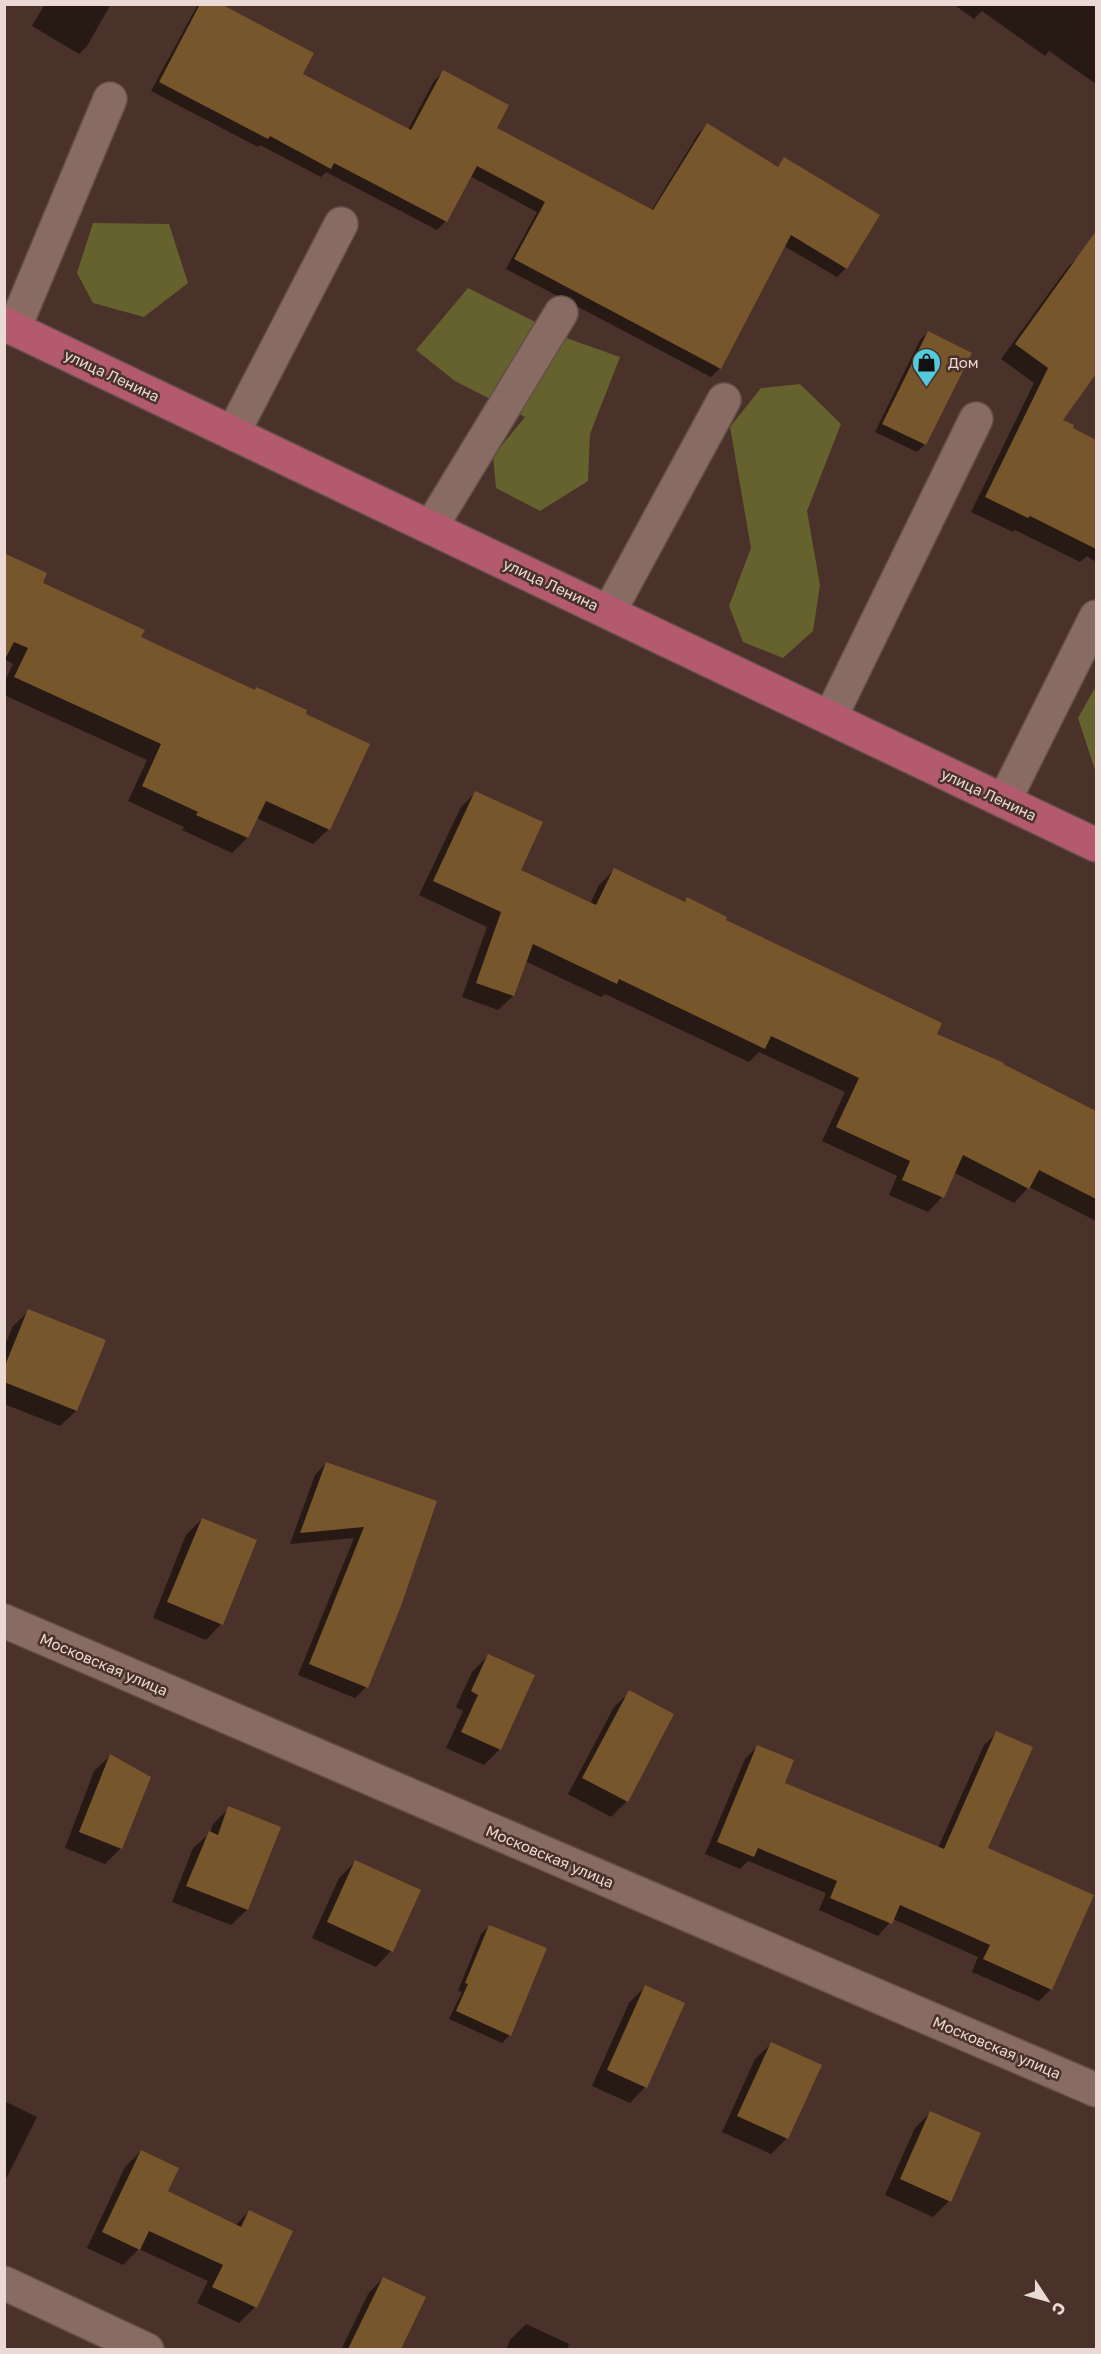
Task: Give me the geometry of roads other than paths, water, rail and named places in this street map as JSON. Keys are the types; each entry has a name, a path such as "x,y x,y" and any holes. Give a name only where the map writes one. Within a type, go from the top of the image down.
{"main road":[{"name":"улица Ленина","path":"9,327 1096,845"}],"street":[{"path":"9,327 110,99"},
{"path":"232,433 341,224"},
{"path":"431,528 561,313"},
{"path":"609,612 724,400"},
{"path":"830,718 976,419"},
{"path":"1004,801 1096,617"},
{"name":"Московская улица","path":"4,1621 1096,2090"},
{"path":"4,2283 147,2349"}],"place":[{"name":"Дом","path":"927,388"}]}
